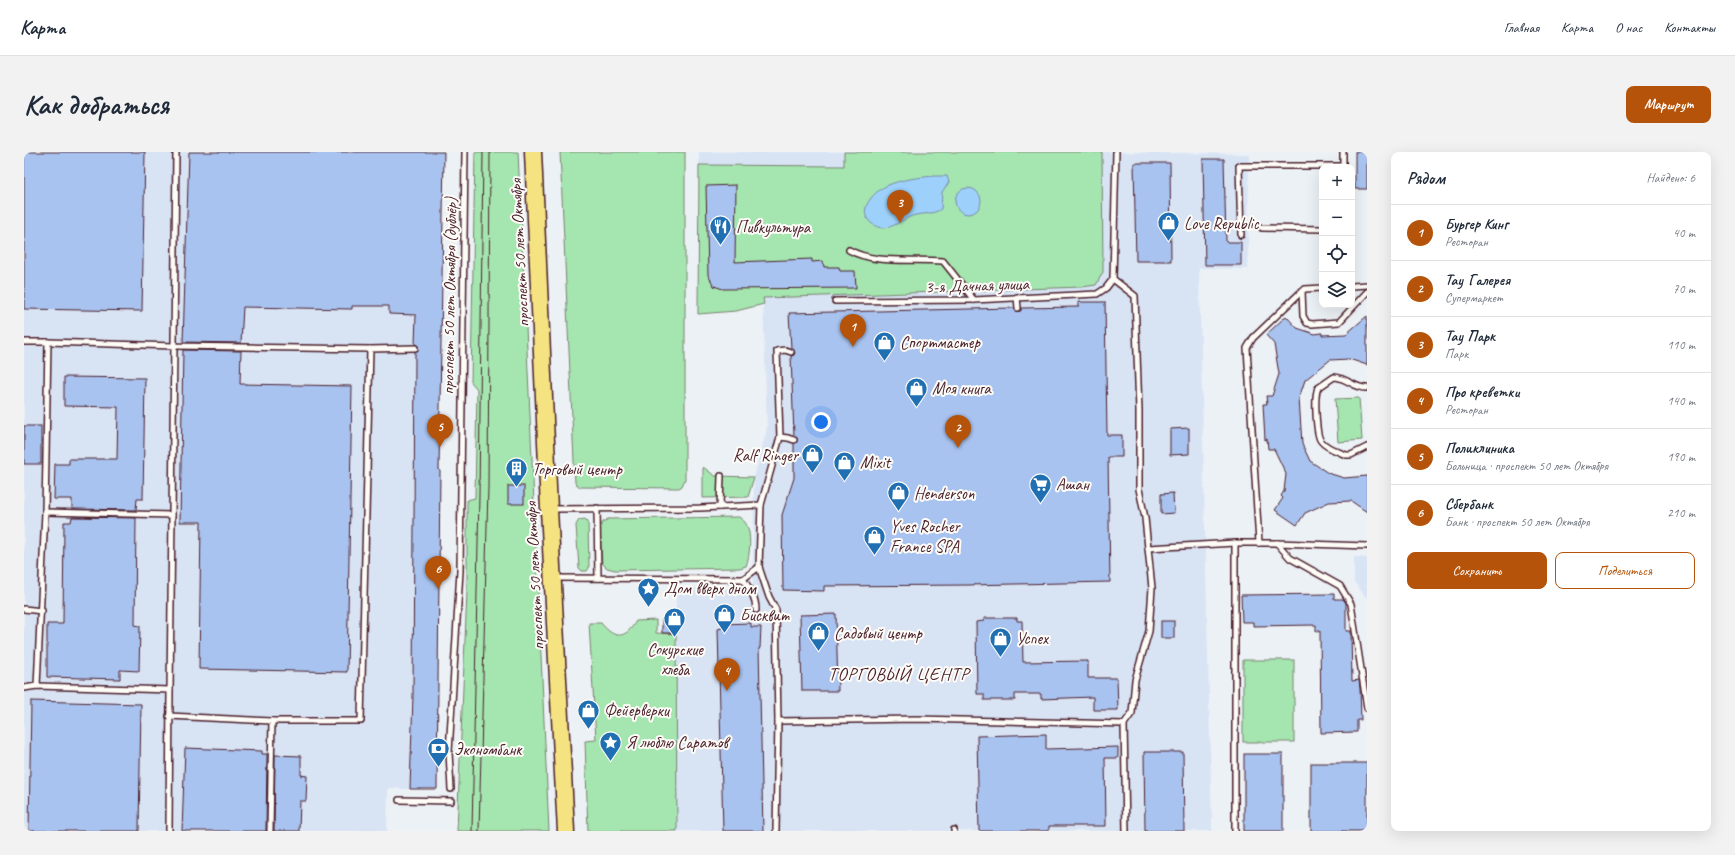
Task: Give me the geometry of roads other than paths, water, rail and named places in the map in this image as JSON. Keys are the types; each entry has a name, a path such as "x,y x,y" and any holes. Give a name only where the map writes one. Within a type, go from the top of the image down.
{"main road":[{"name":"проспект 50 лет Октября","path":"533,152 549,509 566,831"}],"lane":[{"path":"169,831 176,152"},
{"name":"проспект 50 лет Октября (дублёр)","path":"451,789 450,752 460,571 465,152"},
{"path":"1116,152 1113,279 1135,296 1140,411 1139,489 1145,518 1152,588 1149,631 1135,680 1132,713 1124,724 1126,831"},
{"path":"1343,152 1343,164"},
{"path":"1241,235 1239,166 1319,166"},
{"path":"1262,228 1319,229"},
{"path":"849,250 859,255 881,259 925,259 943,261 974,300"},
{"name":"3-я Дачная улица","path":"835,301 974,300 1097,294 1106,288 1113,279"},
{"path":"1355,286 1367,285"},
{"path":"1259,543 1247,348 1253,338 1305,289 1319,288"},
{"path":"1302,292 1303,316 1307,323 1312,324 1339,322 1367,292"},
{"path":"1017,298 1018,308"},
{"path":"24,342 174,346 370,349 415,348"},
{"path":"37,686 42,611 48,342"},
{"path":"170,716 272,721 361,721 370,349"},
{"path":"776,831 778,721 776,610 769,597 758,567 761,505 780,438 777,351 785,350 791,352"},
{"path":"1367,388 1362,388 1340,378 1334,377 1318,388 1316,395 1318,436 1322,443 1346,455 1351,455 1367,447"},
{"path":"780,438 794,440"},
{"path":"720,507 721,476"},
{"path":"549,509 720,507 761,505"},
{"path":"597,508 598,578"},
{"path":"45,512 172,515"},
{"path":"1148,548 1235,543 1367,546"},
{"path":"1235,543 1235,831"},
{"path":"1277,544 1290,558 1340,586 1351,604 1367,708"},
{"path":"553,578 743,578 758,567"},
{"path":"743,578 752,592 756,602 756,610"},
{"path":"24,609 42,611"},
{"path":"24,688 37,686 170,690"},
{"path":"778,721 918,719 1124,724"},
{"path":"270,831 272,721"},
{"path":"399,800 451,801"}],"water":[{"path":"933,176 947,176 949,182 942,192 941,209 938,211 912,216 887,228 873,225 866,217 866,206 872,197 881,189 903,180"},
{"path":"968,188 977,192 981,201 977,210 968,214 959,210 955,201 959,192"}],"tram line":[{"path":"472,831 479,496 483,152"},
{"path":"479,831 488,488 490,152"}],"place":[{"name":"Тау Парк","path":"900,223"},
{"name":"Love Republic","path":"1169,242"},
{"name":"Пивкультура","path":"721,246"},
{"name":"Бургер Кинг","path":"853,347"},
{"name":"Спортмастер","path":"884,362"},
{"name":"Моя книга","path":"917,408"},
{"name":"Поликлиника","path":"440,447"},
{"name":"Тау Галерея","path":"958,448"},
{"name":"Ralf Ringer","path":"813,474"},
{"name":"Mixit","path":"845,482"},
{"name":"Торговый центр","path":"516,488"},
{"name":"Ашан","path":"1040,504"},
{"name":"Henderson","path":"899,512"},
{"name":"Yves Rocher France SPA","path":"874,556"},
{"name":"Сбербанк","path":"438,589"},
{"name":"Дом вверх дном","path":"648,608"},
{"name":"Бисквит","path":"725,634"},
{"name":"Сокурские хлеба","path":"675,638"},
{"name":"Садовый центр","path":"819,652"},
{"name":"Успех","path":"1000,658"},
{"name":"Про креветки","path":"727,691"},
{"name":"Фейерверки","path":"588,730"},
{"name":"Я люблю Саратов","path":"610,762"},
{"name":"Экономбанк","path":"438,768"}],"district":[{"name":"ТОРГОВЫЙ ЦЕНТР","path":"899,674"}]}
